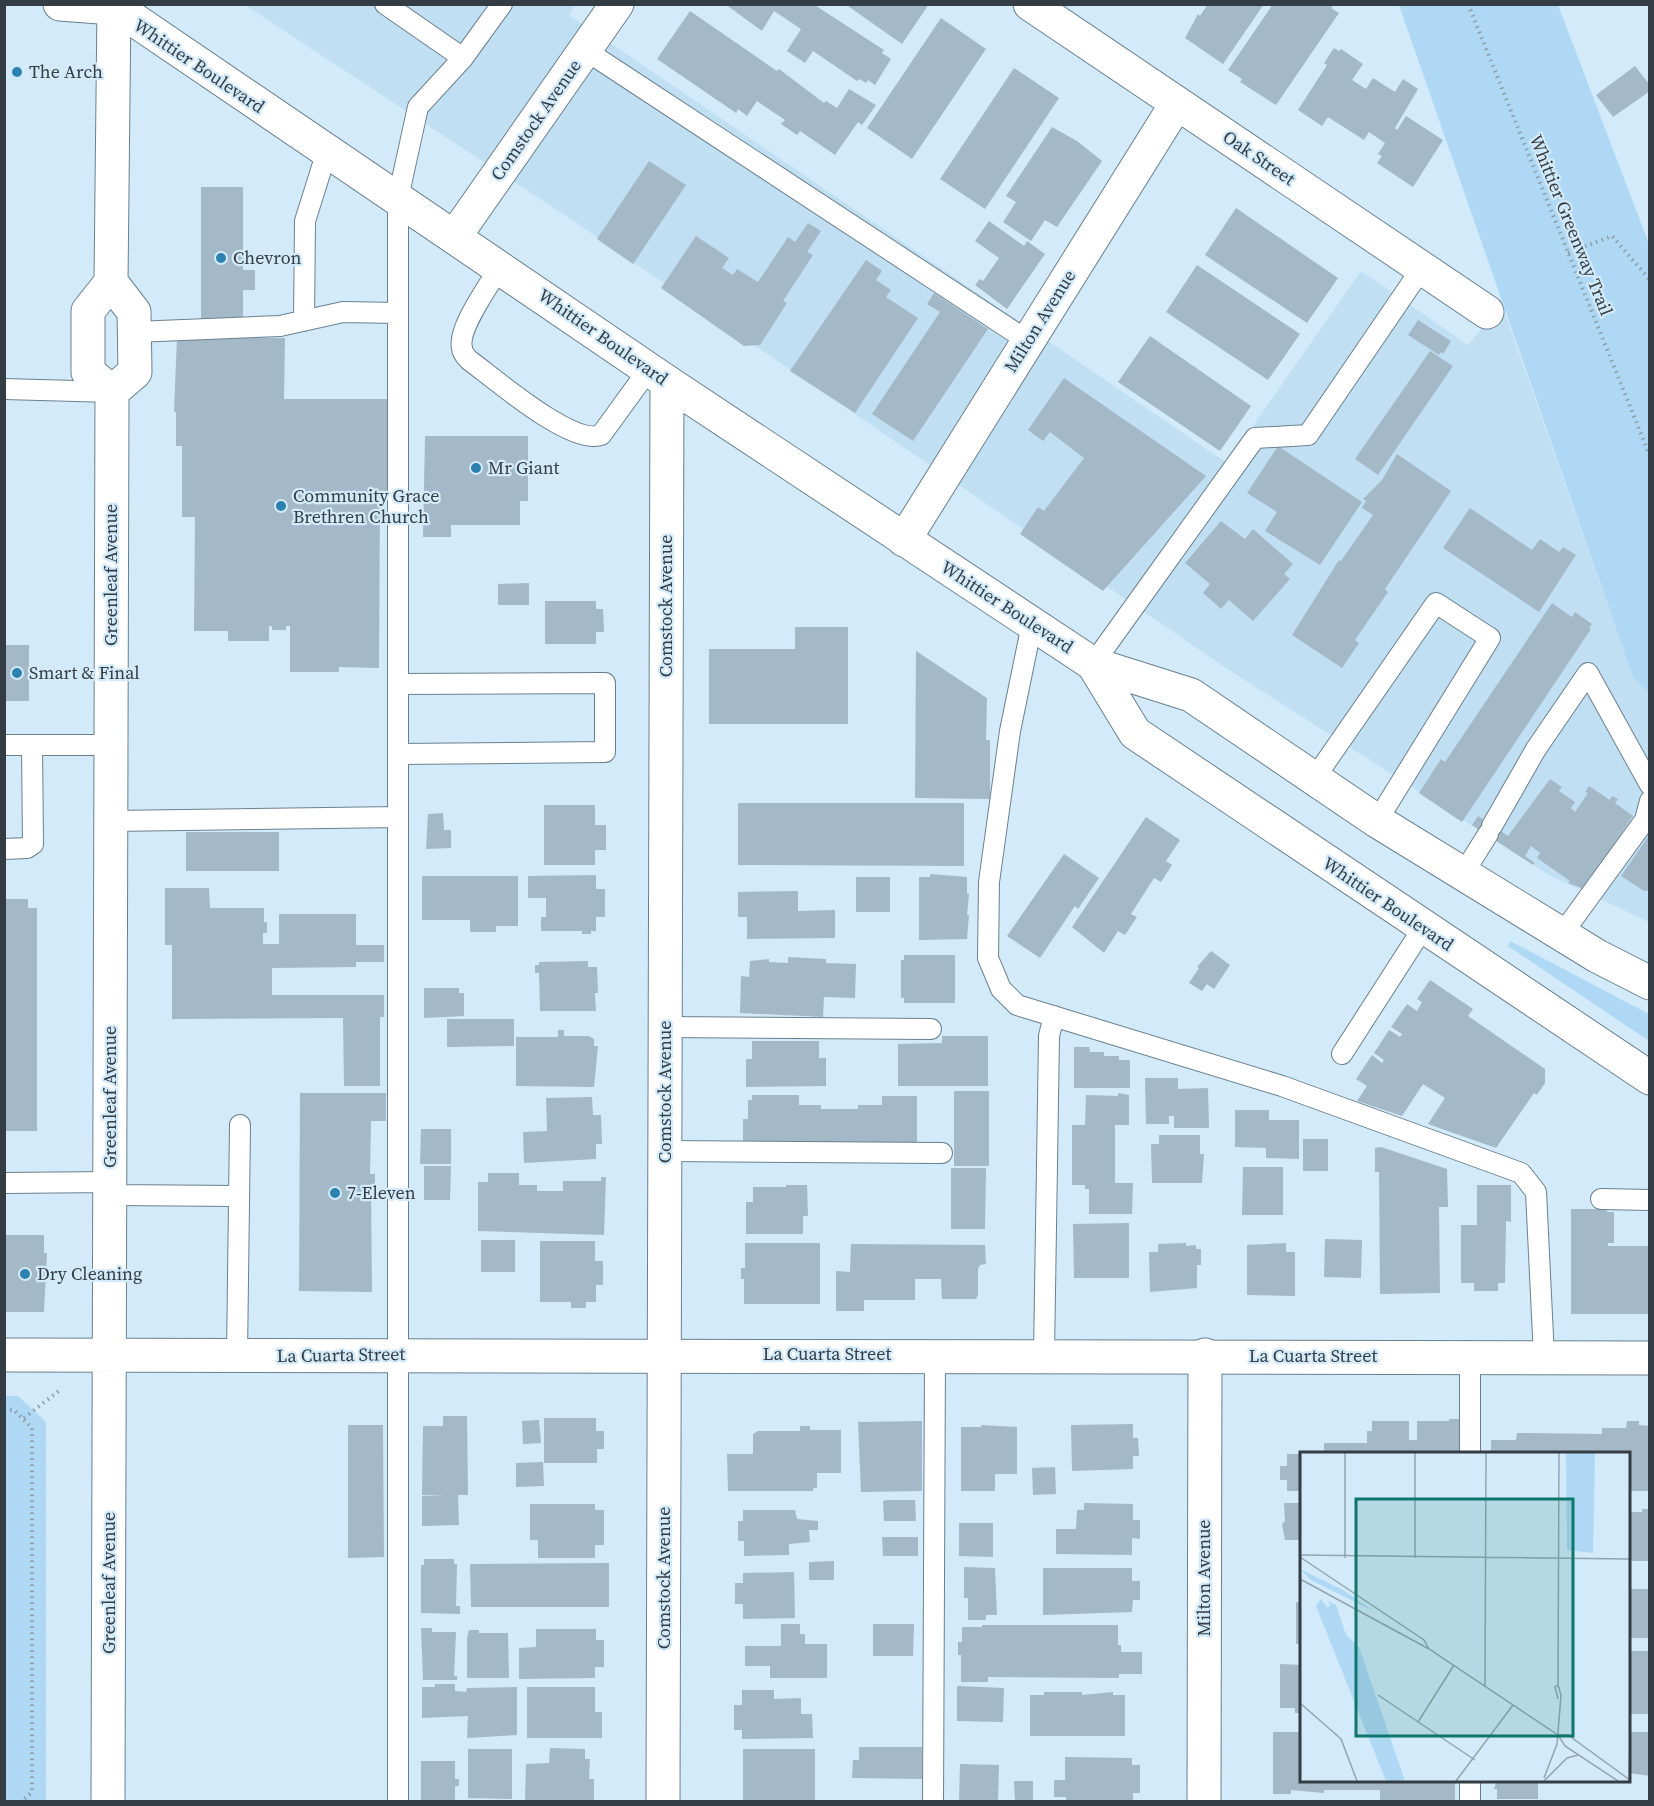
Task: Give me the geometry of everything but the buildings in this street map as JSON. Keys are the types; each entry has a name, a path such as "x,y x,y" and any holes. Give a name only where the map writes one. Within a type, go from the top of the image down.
{"street":[{"name":"Whittier Boulevard","path":"60,4 113,6 658,375 1093,664 1191,695 1377,821 1597,956 1650,982"},
{"name":"Comstock Avenue","path":"455,236 617,4"},
{"name":"Oak Street","path":"1030,4 1487,312"},
{"path":"111,282 88,311 88,372 112,392 135,372 134,312 111,282 113,6"},
{"name":"Milton Avenue","path":"904,540 1177,103"},
{"name":"Comstock Avenue","path":"658,375 666,1027 663,1802"},
{"name":"Greenleaf Avenue","path":"108,1802 112,392"},
{"name":"Whittier Boulevard","path":"1093,664 1135,733 1650,1078"},
{"name":"La Cuarta Street","path":"4,1355 935,1354 1650,1358"},
{"name":"Milton Avenue","path":"1204,1802 1205,1356"}],"lane":[{"path":"385,4 464,58"},
{"path":"398,1802 398,198 418,107 464,58 502,4"},
{"path":"585,50 1028,341"},
{"path":"304,321 305,221 327,151"},
{"path":"500,266 467,324 462,337 462,350 469,360 560,427 583,437 594,438 601,435 658,375"},
{"path":"1093,664 1255,438 1308,435 1422,268"},
{"path":"135,332 280,326 343,312 397,313"},
{"path":"4,389 112,392"},
{"path":"1314,779 1436,603 1490,638 1377,821"},
{"path":"1032,624 1010,731 991,871 988,958 1001,989 1017,1005 1282,1086 1521,1173 1536,1192 1544,1357"},
{"path":"1463,874 1536,749 1588,673 1650,785"},
{"path":"398,684 605,683 604,752 398,754"},
{"path":"4,745 111,745"},
{"path":"4,849 27,848 33,844 32,745"},
{"path":"1562,934 1645,820 1650,801"},
{"path":"111,821 398,817"},
{"path":"1342,1054 1423,928"},
{"path":"1044,1355 1049,1036 1054,1016"},
{"path":"666,1027 931,1029"},
{"path":"237,1356 240,1125"},
{"path":"665,1151 942,1153"},
{"path":"4,1183 238,1196"},
{"path":"1601,1199 1650,1200"},
{"path":"933,1802 935,1354"},
{"path":"1470,1357 1470,1452"},
{"path":"1470,1782 1470,1802"}],"path":[{"name":"Whittier Greenway Trail","path":"1468,4 1650,456"},
{"path":"1568,253 1611,236 1650,280"},
{"path":"4,1410 14,1410 32,1428 32,1792 21,1802"}],"shaded area":[{"path":"245,5 575,5 569,15 1227,463 1361,271 1468,345 1502,305 1633,677 1649,693 1649,922 1549,875 1226,668 566,216"},
{"path":"1399,5 1558,5 1649,244 1649,693 1633,677"},
{"path":"1510,941 1649,1014 1649,1041 1508,946"},
{"path":"4,1396 18,1396 46,1422 46,1801 5,1801"}],"place":[{"name":"The Arch","path":"17,72"},
{"name":"Chevron","path":"221,258"},
{"name":"Mr Giant","path":"476,468"},
{"name":"Community Grace Brethren Church","path":"281,506"},
{"name":"Smart & Final","path":"17,673"},
{"name":"7-Eleven","path":"335,1193"},
{"name":"Dry Cleaning","path":"25,1274"}]}
